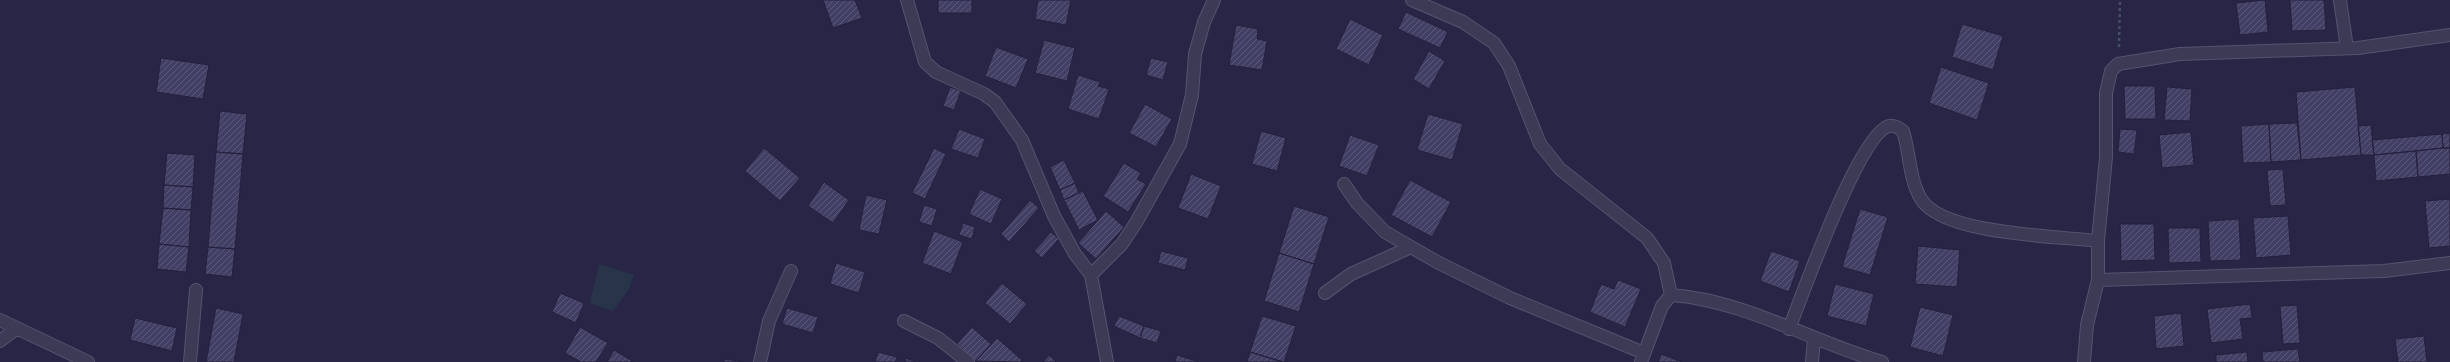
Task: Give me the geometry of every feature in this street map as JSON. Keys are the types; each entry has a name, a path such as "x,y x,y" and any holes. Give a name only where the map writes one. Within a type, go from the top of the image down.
{"street":[{"path":"907,0 925,62 936,72 984,94 1004,112 1022,140 1054,216 1075,254 1091,275 1108,362"},
{"path":"1091,275 1122,244 1137,222 1180,144 1192,95 1195,54 1204,22 1214,0"},
{"path":"1412,0 1462,22 1494,43 1509,66 1540,144 1560,170 1647,238 1664,263 1671,295"},
{"path":"2340,0 2348,48"},
{"path":"2084,362 2087,325 2098,280 2098,242 2106,157 2106,93 2111,71 2118,64 2180,54 2348,48 2450,35"},
{"path":"1789,329 1841,198 1862,156 1882,131 1889,126 1896,126 1903,131 1913,179 1921,199 1934,213 1955,222 1986,230 2098,242"},
{"path":"1344,184 1357,203 1385,232 1510,298 1642,357 1662,306 1671,295"},
{"path":"1325,293 1351,274 1411,247"},
{"path":"2098,280 2384,271 2450,263"},
{"path":"760,362 769,320 791,271"},
{"path":"190,362 196,290"},
{"path":"1671,295 1700,299 1737,309 1814,339 1882,362"},
{"path":"0,320 16,329 88,362"},
{"path":"904,321 938,338 968,362"},
{"path":"0,341 16,329"},
{"path":"1812,362 1814,339"}],"path":[{"path":"2118,64 2120,0"}],"shaded area":[{"path":"599,264 634,275 629,289 613,311 590,303"}],"building":[{"path":"823,0 855,0 862,18 833,28"},
{"path":"938,0 972,0 972,13 938,13"},
{"path":"1038,0 1071,0 1066,25 1035,19"},
{"path":"2265,0 2268,32 2240,35 2236,3"},
{"path":"2290,0 2324,0 2326,30 2292,31"},
{"path":"1406,12 1448,32 1440,48 1398,29"},
{"path":"1350,19 1383,35 1369,65 1336,49"},
{"path":"1962,24 2003,36 1993,70 1952,57"},
{"path":"1236,25 1258,29 1257,39 1267,41 1262,70 1229,65"},
{"path":"1044,40 1075,48 1067,81 1035,73"},
{"path":"996,47 1028,59 1016,88 985,76"},
{"path":"1429,51 1445,61 1429,89 1413,79"},
{"path":"161,58 209,65 203,99 156,92"},
{"path":"1151,58 1168,62 1163,80 1146,75"},
{"path":"1941,67 1989,83 1977,120 1929,103"},
{"path":"1078,75 1100,82 1098,86 1109,89 1099,119 1068,109"},
{"path":"2124,86 2155,86 2156,119 2125,119"},
{"path":"950,87 961,91 954,110 943,106"},
{"path":"2167,87 2192,89 2190,121 2164,120"},
{"path":"2355,87 2361,155 2301,160 2296,92"},
{"path":"1145,104 1172,119 1156,147 1129,133"},
{"path":"220,111 247,114 243,154 216,152"},
{"path":"1428,114 1463,124 1452,160 1417,150"},
{"path":"2297,123 2301,160 2271,162 2269,124"},
{"path":"2269,124 2271,162 2243,163 2241,126"},
{"path":"2371,125 2374,155 2361,155 2358,126"},
{"path":"959,129 985,139 978,158 951,149"},
{"path":"2120,129 2137,130 2134,154 2118,152"},
{"path":"1261,131 1286,138 1277,171 1252,164"},
{"path":"2191,132 2194,165 2162,168 2159,135"},
{"path":"2450,133 2450,148 2443,148 2442,134"},
{"path":"2442,134 2443,148 2374,155 2372,140"},
{"path":"1350,135 1379,145 1367,176 1339,166"},
{"path":"764,148 800,178 780,201 745,171"},
{"path":"934,148 946,154 925,199 912,193"},
{"path":"2450,148 2450,174 2418,177 2416,151"},
{"path":"2416,151 2418,177 2376,181 2374,155"},
{"path":"216,152 243,154 235,249 208,247"},
{"path":"167,153 195,155 193,187 164,185"},
{"path":"1064,160 1075,183 1060,190 1050,167"},
{"path":"1124,163 1141,173 1137,179 1146,184 1128,212 1103,196"},
{"path":"2283,169 2286,205 2270,206 2267,170"},
{"path":"1191,174 1221,186 1208,219 1178,208"},
{"path":"1410,180 1451,202 1432,237 1391,215"},
{"path":"824,182 849,200 833,223 808,206"},
{"path":"1075,183 1079,193 1064,200 1060,190"},
{"path":"164,185 193,187 191,210 163,208"},
{"path":"980,189 1002,199 991,224 969,214"},
{"path":"1083,191 1098,220 1079,230 1064,200"},
{"path":"866,195 887,200 879,234 859,230"},
{"path":"2450,199 2450,246 2429,248 2425,201"},
{"path":"1030,200 1039,208 1009,242 1001,234"},
{"path":"924,205 937,209 932,226 919,222"},
{"path":"1294,206 1329,217 1314,264 1279,253"},
{"path":"163,208 191,210 189,247 159,244"},
{"path":"1860,209 1888,217 1870,275 1842,267"},
{"path":"1106,211 1124,227 1096,259 1078,243"},
{"path":"2288,216 2291,255 2256,258 2253,218"},
{"path":"2239,219 2241,260 2210,261 2208,221"},
{"path":"963,223 975,227 972,239 959,235"},
{"path":"2120,224 2154,224 2155,260 2121,261"},
{"path":"2168,228 2200,228 2201,262 2169,263"},
{"path":"934,231 963,242 951,274 922,263"},
{"path":"1051,232 1059,239 1042,258 1034,251"},
{"path":"159,244 189,247 186,272 157,269"},
{"path":"1918,246 1960,250 1957,287 1915,284"},
{"path":"208,247 235,249 232,277 205,274"},
{"path":"1161,251 1188,258 1185,270 1158,263"},
{"path":"1771,251 1800,261 1789,292 1760,281"},
{"path":"1279,253 1314,264 1299,312 1264,301"},
{"path":"836,263 865,272 859,293 830,284"},
{"path":"1618,280 1641,289 1625,327 1590,312 1601,284 1614,289"},
{"path":"1002,283 1027,304 1010,324 985,303"},
{"path":"1835,284 1874,294 1866,326 1827,316"},
{"path":"560,293 584,303 576,323 552,312"},
{"path":"2250,304 2252,318 2240,319 2243,339 2211,343 2207,309"},
{"path":"2297,305 2300,343 2283,344 2280,306"},
{"path":"1920,307 1953,315 1943,356 1910,347"},
{"path":"216,308 243,314 234,362 206,362"},
{"path":"787,308 818,317 813,333 782,324"},
{"path":"2181,313 2184,346 2156,349 2154,316"},
{"path":"1119,316 1144,326 1140,338 1114,326"},
{"path":"1262,316 1296,326 1284,362 1250,352"},
{"path":"135,318 177,328 172,351 130,340"},
{"path":"1144,326 1161,331 1157,343 1140,338"},
{"path":"580,327 608,343 596,362 581,362 565,353"},
{"path":"972,327 991,344 976,361 957,344"},
{"path":"2424,336 2427,362 2398,362 2395,339"},
{"path":"997,338 1022,360 1020,362 976,361"},
{"path":"2298,349 2300,362 2263,362 2262,352"},
{"path":"614,350 634,362 607,362"},
{"path":"878,352 897,357 895,362 875,362"},
{"path":"1250,352 1282,362 1247,362"},
{"path":"2247,352 2248,362 2216,362 2216,355"},
{"path":"1661,354 1682,362 1658,362"},
{"path":"1049,355 1056,362 1043,362"},
{"path":"1177,355 1199,362 1175,362"},
{"path":"906,358 916,362 905,362"},
{"path":"725,359 744,362 724,362"}]}
